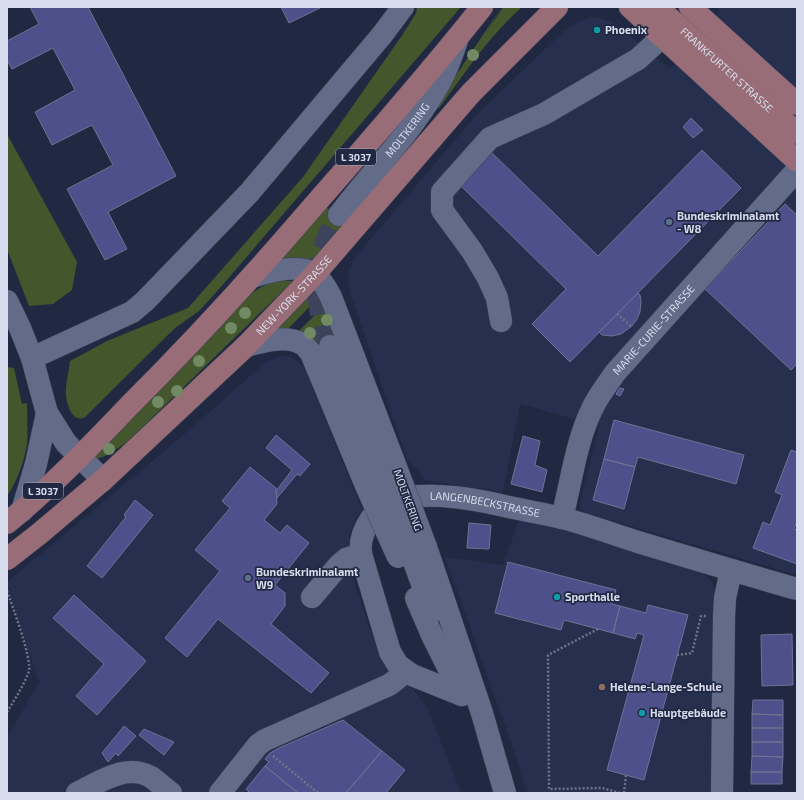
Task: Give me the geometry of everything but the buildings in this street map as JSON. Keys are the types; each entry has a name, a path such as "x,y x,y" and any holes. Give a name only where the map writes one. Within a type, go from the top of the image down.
{"main road":[{"name":"L 3037","path":"14,517 79,457 181,354 252,277 459,36 482,7"},
{"name":"NEW-YORK-STRASSE","path":"7,559 103,480 246,346 314,274 471,93 557,7"},
{"path":"630,7 797,161"},
{"name":"FRANKFURTER STRASSE","path":"658,7 797,133"},
{"name":"FRANKFURTER STRASSE","path":"691,8 797,104"}],"street":[{"path":"32,358 132,312 145,301 249,193 382,35 403,7"},
{"name":"MOLTKERING","path":"339,215 428,103 444,75 459,36"},
{"path":"501,321 497,298 488,278 472,251 442,210 442,192 490,138 551,110 638,59 662,37"},
{"name":"MARIE-CURIE-STRASSE","path":"562,518 584,427 602,391 635,350 797,170"},
{"path":"252,277 284,270 304,270 314,274"},
{"name":"MOLTKERING","path":"314,274 322,282 331,297 383,482"},
{"path":"7,301 32,358 47,413 66,442 103,480"},
{"path":"246,346 286,339 304,345 311,353 383,482 411,552"},
{"name":"MOLTKERING","path":"330,346 411,552 482,714 505,793"},
{"path":"14,517 36,464 47,413"},
{"name":"LANGENBECKSTRASSE","path":"462,695 420,679 404,670 398,665 390,652 360,547 363,533 372,518 380,509 393,500 401,498 434,496 476,499 562,518 797,589"},
{"name":"MOLTKERING","path":"411,552 498,793"},
{"path":"312,596 342,562 346,559 361,554"},
{"path":"722,793 724,616 725,598 731,570"},
{"path":"220,793 258,745 265,740 389,685 397,679 404,670"},
{"path":"77,793 118,774 127,772 135,772 151,777 171,793"}],"path":[{"path":"617,314 635,330"},
{"path":"7,591 28,656 29,669 23,684 7,712"},
{"path":"677,656 692,653 701,616"},
{"path":"598,629 548,655 549,789 602,788 620,793"},
{"path":"258,745 318,793"},
{"path":"624,793 626,775"}],"shaded area":[{"path":"717,7 797,7 797,575 586,513 580,507 580,503 599,426 520,404 503,492 427,481 407,459 350,292 348,281 350,268 356,256 478,113 565,30 580,21 591,17 615,23 670,69 720,11"},
{"path":"285,356 291,357 304,367 362,510 354,522 349,536 350,570 378,652 386,666 411,686 428,709 461,793 8,793 7,737 39,682 7,588 7,582 188,431 267,361"},
{"name":"Helene-Lange-Schule","path":"520,517 700,571 711,581 714,587 712,628 712,793 527,793 512,745 445,557 503,565"}],"green space":[{"path":"417,7 461,7 199,311 175,328 85,417 77,418 74,416 69,408 66,396 70,361 107,341 188,308 303,177 403,34 416,13"},
{"path":"503,7 522,7 498,30 439,108 436,105"},
{"path":"7,134 77,262 72,290 53,304 29,306 7,249"},
{"path":"326,207 350,221 306,268 276,265"},
{"path":"283,281 292,282 127,442 108,455 96,459 94,456 244,299 262,287"},
{"path":"313,292 319,297 284,333 274,331"},
{"path":"324,306 339,342 318,352 295,335"},
{"path":"7,367 14,368 22,404 27,403 27,444 17,478 7,496"}],"tunnel":[{"path":"330,346 324,328 318,279 324,248 339,215"}],"place":[{"name":"Phoenix","path":"597,30"},
{"name":"Bundeskriminalamt - W8","path":"669,222"},
{"name":"Bundeskriminalamt W9","path":"248,578"},
{"name":"Sporthalle","path":"557,597"},
{"name":"Helene-Lange-Schule","path":"602,687"},
{"name":"Hauptgebäude","path":"642,713"}]}
